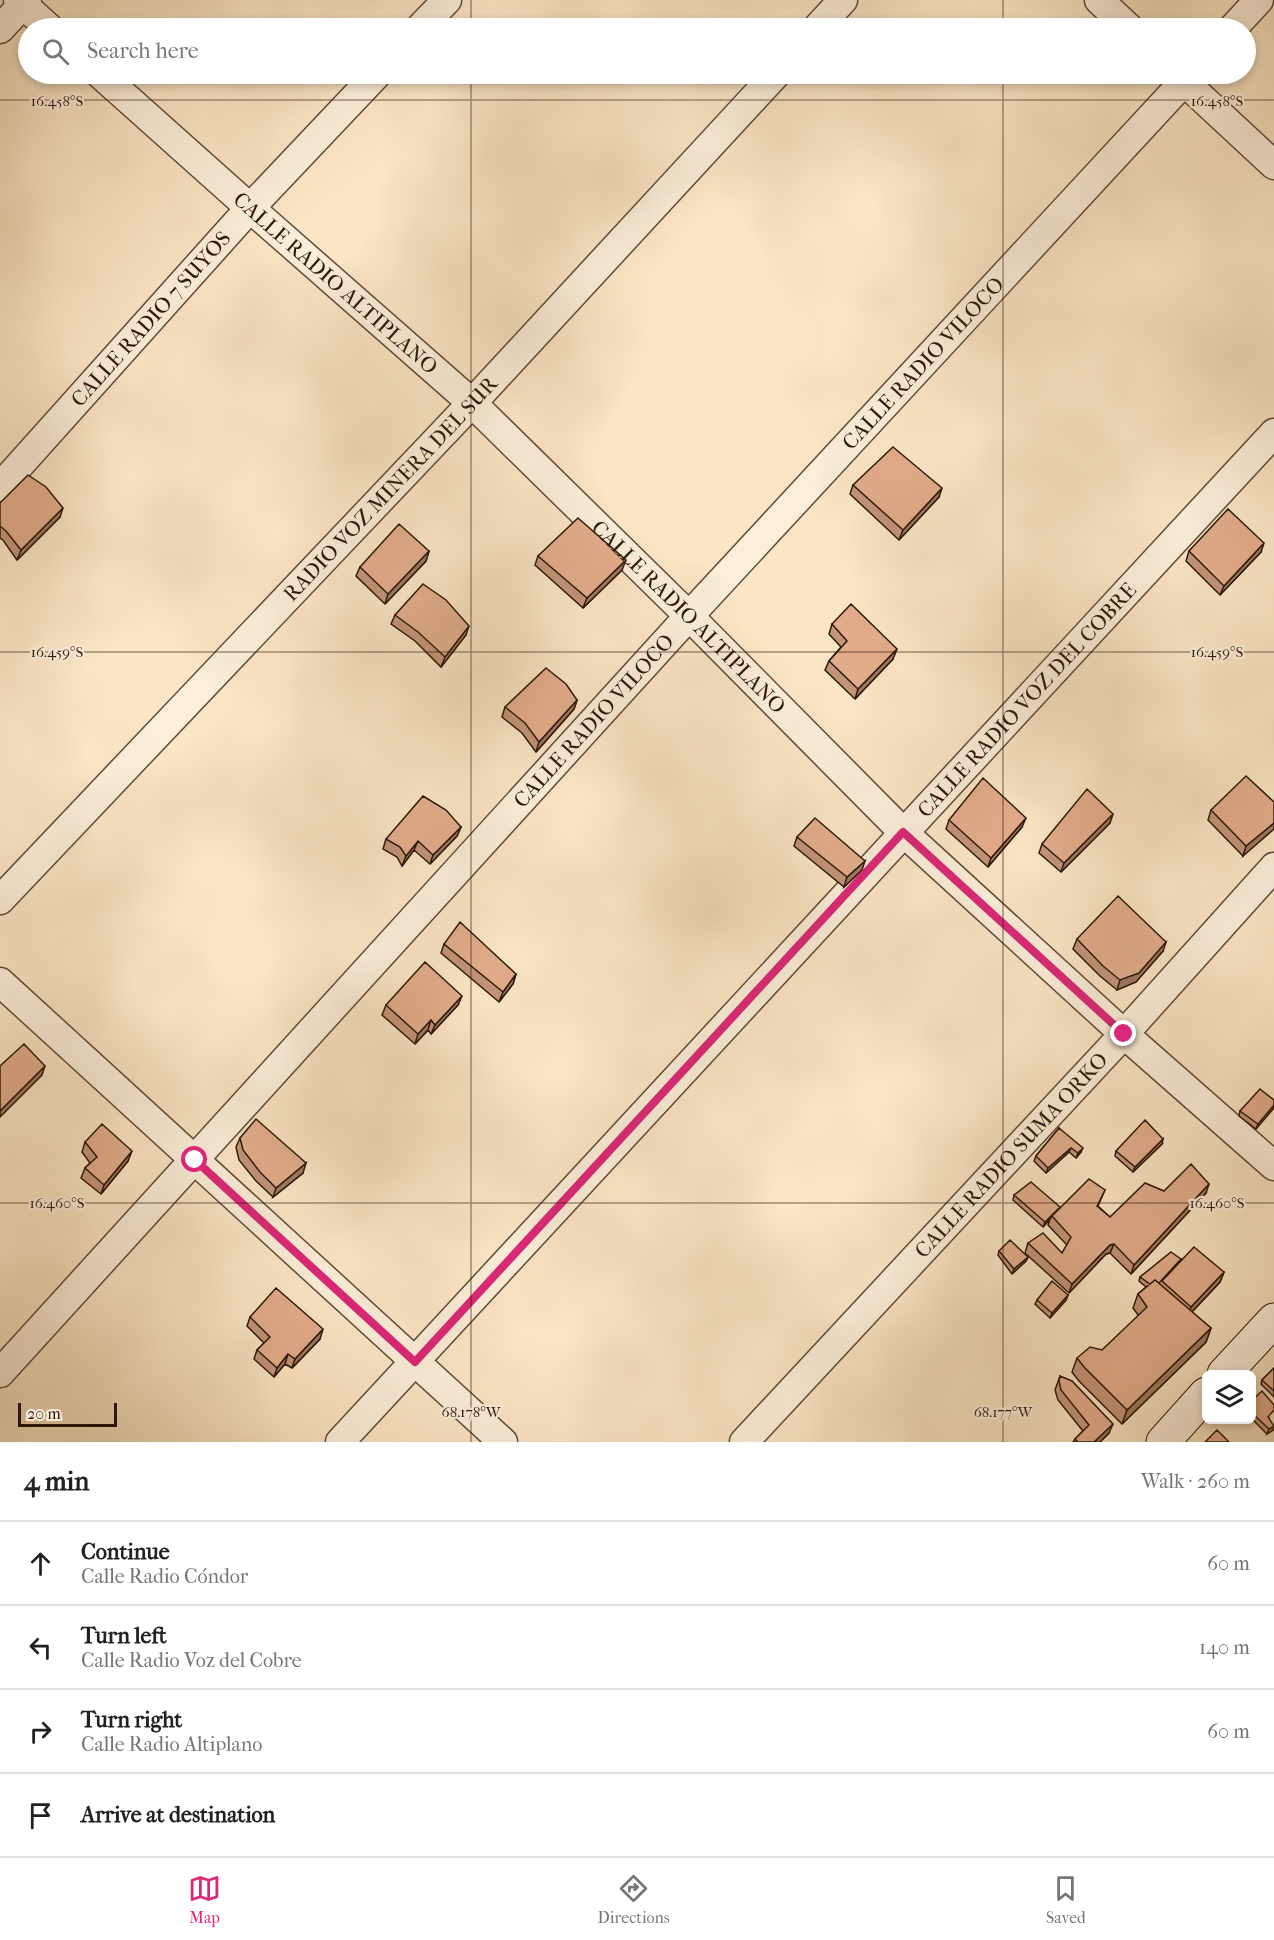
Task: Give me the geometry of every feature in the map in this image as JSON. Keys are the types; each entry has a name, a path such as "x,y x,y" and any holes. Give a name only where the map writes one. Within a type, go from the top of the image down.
{"street":[{"path":"430,18 447,0"},
{"path":"826,18 843,0"},
{"path":"1100,0 1119,18"},
{"path":"1242,18 1259,0"},
{"path":"0,29 22,2 39,18"},
{"name":"CALLE RADIO ALTIPLANO","path":"111,84 472,403 689,616 903,832 1124,1034 1274,1166"},
{"name":"CALLE RADIO 7 SUYOS","path":"0,487 250,208 368,84"},
{"name":"RADIO VOZ MINERA DEL SUR","path":"0,900 472,403 767,84"},
{"name":"CALLE RADIO VILOCO","path":"0,1373 1177,84"},
{"path":"1192,84 1274,165"},
{"name":"CALLE RADIO VOZ DEL COBRE","path":"340,1442 1274,433"},
{"name":"CALLE RADIO SUMA ORKO","path":"744,1442 1124,1034 1274,867"},
{"path":"0,982 503,1442"},
{"path":"1228,1370 1274,1320"},
{"path":"1163,1442 1202,1398"}],"building":[{"path":"893,447 942,488 903,530 853,485"},
{"path":"28,475 46,487 63,508 21,550 0,526 0,503"},
{"path":"1228,509 1264,543 1224,586 1189,551"},
{"path":"578,518 626,560 587,598 538,556"},
{"path":"399,524 429,551 388,594 360,567"},
{"path":"423,584 446,600 469,626 445,657 395,615"},
{"path":"851,604 897,649 858,689 829,661 847,641 832,624"},
{"path":"546,668 566,684 577,700 539,742 525,723 505,707"},
{"path":"1246,776 1274,802 1274,823 1246,846 1211,810"},
{"path":"983,778 1026,818 991,858 949,820"},
{"path":"1087,789 1113,814 1064,863 1042,844"},
{"path":"423,796 446,810 461,827 433,855 418,841 406,856 400,847 386,839"},
{"path":"815,818 865,861 847,877 797,837"},
{"path":"1118,896 1166,942 1139,973 1120,980 1077,939"},
{"path":"460,922 516,974 503,992 444,944"},
{"path":"425,962 462,996 435,1025 431,1020 418,1034 386,1005"},
{"path":"24,1044 45,1066 0,1111 0,1066"},
{"path":"1260,1089 1274,1100 1274,1105 1258,1124 1240,1111"},
{"path":"256,1119 306,1163 276,1188 243,1150 240,1138"},
{"path":"1145,1120 1163,1139 1135,1167 1116,1151"},
{"path":"102,1124 132,1151 104,1185 85,1168 97,1157 85,1142"},
{"path":"1059,1128 1083,1148 1078,1153 1071,1148 1048,1168 1036,1156"},
{"path":"1191,1164 1209,1184 1134,1265 1114,1244 1110,1245 1072,1284 1028,1243 1043,1233 1062,1253 1071,1237 1052,1216 1089,1179 1105,1190 1097,1206 1110,1217 1145,1183 1164,1191"},
{"path":"1031,1182 1060,1207 1045,1222 1014,1195"},
{"path":"1010,1240 1028,1257 1014,1269 999,1251"},
{"path":"1194,1247 1224,1272 1191,1307 1162,1281"},
{"path":"1171,1252 1181,1259 1159,1283 1155,1280 1150,1284 1140,1277"},
{"path":"1155,1280 1211,1328 1127,1410 1077,1358 1090,1347 1102,1350 1147,1307 1138,1294"},
{"path":"1052,1281 1068,1295 1052,1313 1037,1300"},
{"path":"276,1288 323,1329 295,1359 288,1354 277,1368 257,1350 270,1337 250,1317"},
{"path":"1274,1368 1274,1391 1262,1380"},
{"path":"1060,1376 1072,1381 1113,1424 1094,1442 1078,1442 1075,1439 1089,1425 1061,1390"},
{"path":"1262,1391 1274,1405 1274,1410 1268,1417 1274,1426 1269,1429 1256,1417 1256,1396"},
{"path":"1217,1430 1229,1442 1205,1442"}],"route":[{"path":"195,1160 415,1362 903,832 1124,1034"}]}
